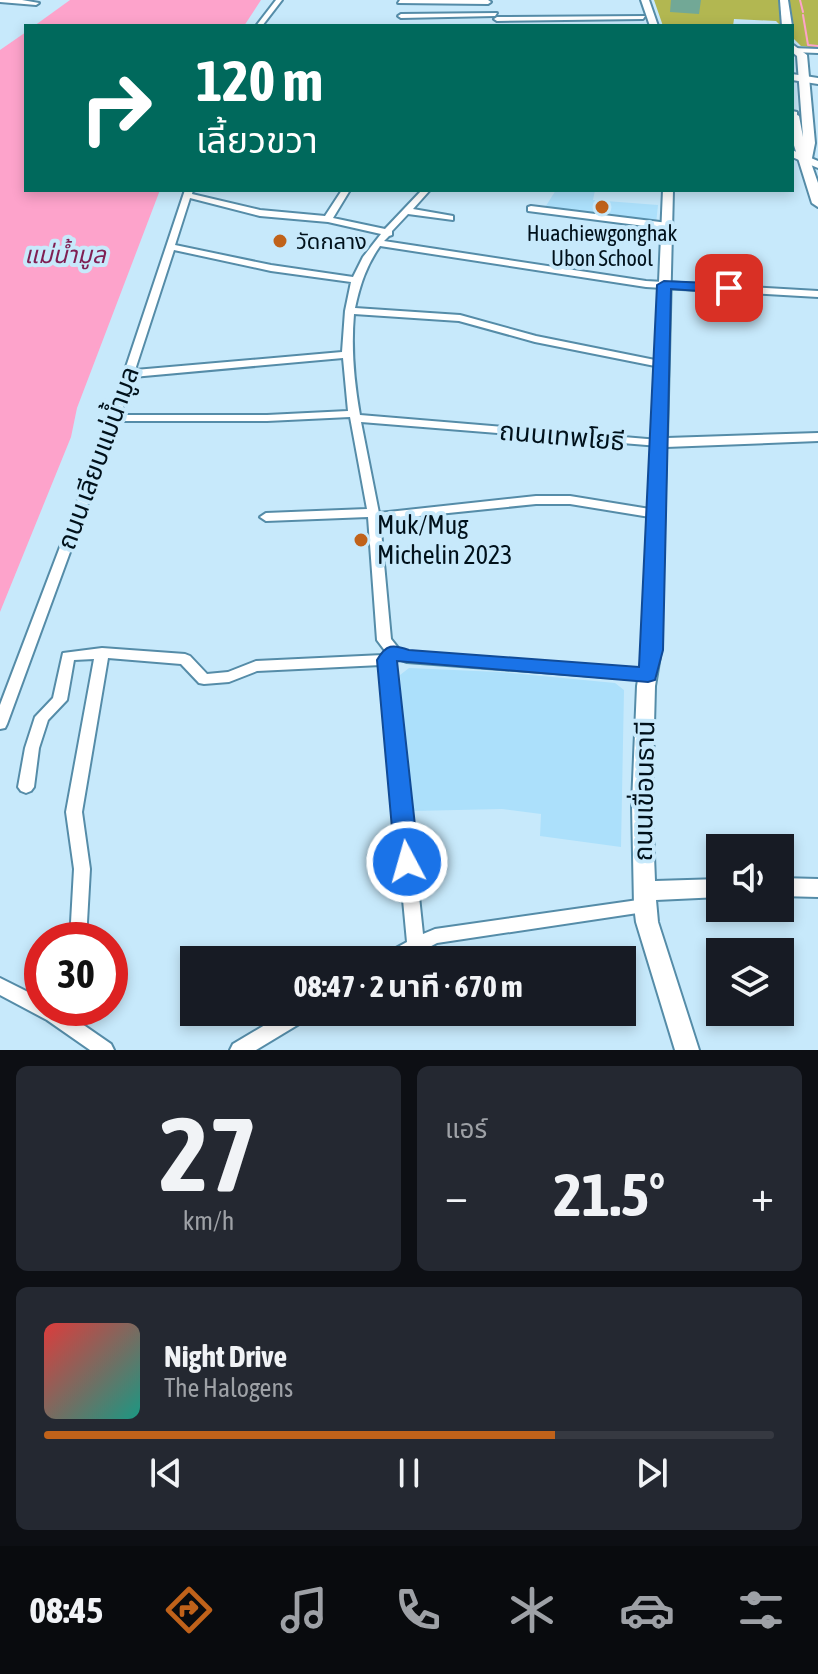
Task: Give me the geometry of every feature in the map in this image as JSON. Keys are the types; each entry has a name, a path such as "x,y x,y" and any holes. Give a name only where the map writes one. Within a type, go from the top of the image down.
{"main road":[{"path":"784,0 787,24"},
{"path":"794,51 802,55 798,78 796,142 812,162 818,203"}],"street":[{"path":"0,0 36,3"},
{"path":"261,24 279,0"},
{"path":"637,0 648,21"},
{"path":"645,0 648,21"},
{"path":"402,24 400,1 488,1 497,20"},
{"path":"401,16 648,21"},
{"path":"794,50 818,51"},
{"path":"798,78 818,80"},
{"path":"188,192 260,213 328,219 389,233"},
{"name":"ถนน เลียบแม่น้ำมูล","path":"0,724 114,418 188,192"},
{"path":"328,219 345,192"},
{"path":"416,944 374,515 346,355 356,280 380,243 424,192"},
{"name":"ถนนเขื่อนธานี","path":"668,192 652,650 642,804 647,922 687,1050"},
{"path":"531,209 668,226"},
{"path":"407,211 450,218"},
{"path":"380,243 664,285 818,294"},
{"path":"172,247 271,268 356,280"},
{"path":"350,311 460,318 535,339 660,364"},
{"path":"129,374 346,355"},
{"name":"ถนนเทพโยธี","path":"114,418 355,416 659,443 818,437"},
{"path":"266,517 374,515 536,500 570,500 656,514"},
{"path":"26,787 32,748 42,717 60,700 68,656 102,653 185,659 204,679 229,677 256,666 390,656 648,675"},
{"path":"79,922 82,869 74,812 102,653"},
{"path":"794,887 818,888"},
{"path":"413,946 435,936 706,890"},
{"path":"0,986 24,997"},
{"path":"75,1026 105,1050"},
{"path":"244,1049 281,1026"}],"shaded area":[{"name":"Huachiewgonghak Ubon School","path":"555,192 595,192 593,200 658,205 656,224 544,209"},
{"path":"409,668 499,672 615,683 624,690 621,847 540,836 541,814 502,809 413,811 405,766 400,675"}],"green space":[{"path":"654,0 818,0 818,48 801,46 794,39 794,24 779,24 776,21 734,19 733,24 662,24"}],"water":[{"path":"70,0 261,0 245,24 37,24"},
{"name":"แม่น้ำมูล","path":"24,33 24,192 159,192 77,408 71,437 0,612 0,50"}],"waterway":[{"path":"800,0 803,12"},
{"path":"803,15 808,45 818,46"}],"place":[{"name":"Huachiewgonghak Ubon School","path":"602,207"},
{"name":"วัดกลาง","path":"280,241"},
{"name":"Muk/Mug Michelin 2023","path":"361,540"}],"route":[{"path":"407,862 387,660 394,652 407,657 648,675 652,650 664,285 729,288"}]}
